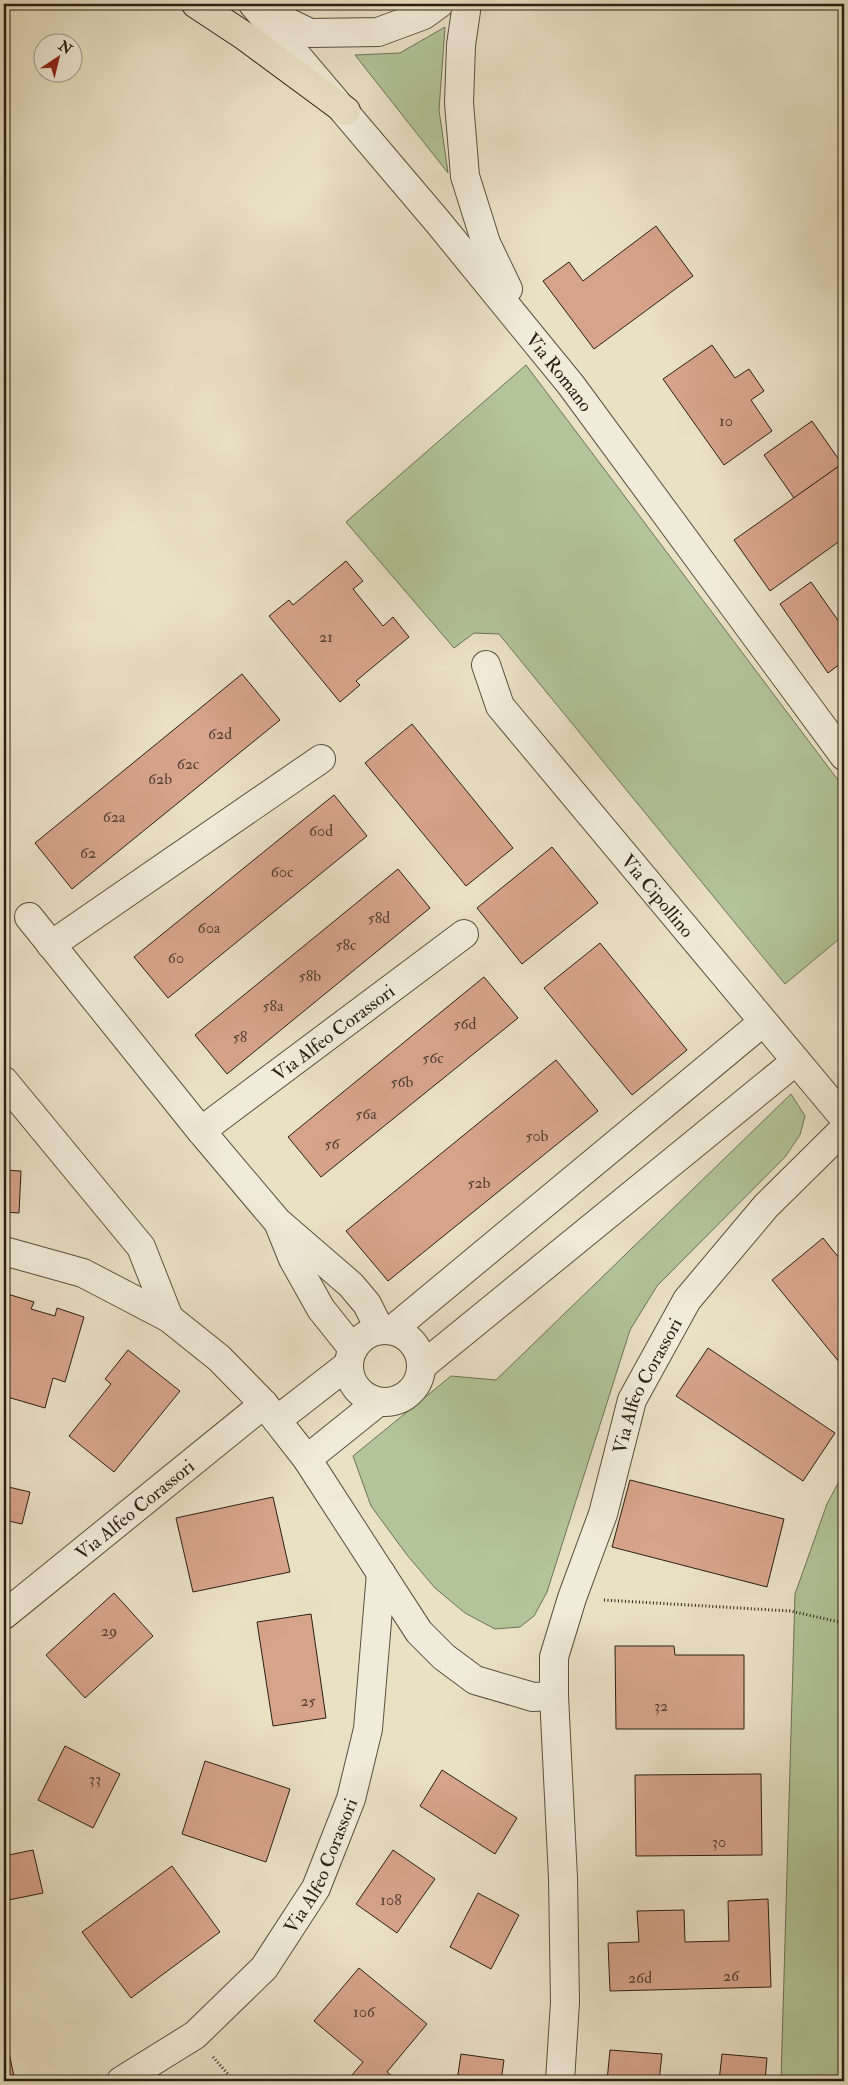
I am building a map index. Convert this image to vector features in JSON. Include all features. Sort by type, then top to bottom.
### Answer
[{"type":"highway","points":[[196,4],[243,35],[346,111]]},
{"type":"street","points":[[255,6],[310,33],[319,33],[378,32],[424,16],[439,4]]},
{"type":"street","points":[[467,4],[461,45],[459,103],[465,176],[486,243],[527,329]]},
{"type":"street","name":"Via Romano","points":[[255,6],[346,111],[527,329],[571,385],[844,756]]},
{"type":"street","name":"Via Cipollino","points":[[486,665],[500,706],[844,1118]]},
{"type":"street","points":[[51,945],[321,759]]},
{"type":"street","points":[[29,917],[201,1130],[278,1221],[351,1285],[386,1330],[402,1333],[417,1346],[422,1366],[421,1377],[409,1394],[399,1400],[378,1402],[307,1458]]},
{"type":"street","name":"Via Alfeo Corassori","points":[[201,1130],[464,934]]},
{"type":"street","name":"Via Alfeo Corassori","points":[[4,1616],[270,1412],[351,1357],[360,1340],[386,1330],[763,1022]]},
{"type":"street","points":[[422,1366],[796,1061]]},
{"type":"street","points":[[4,1081],[141,1247],[169,1318]]},
{"type":"street","name":"Via Alfeo Corassori","points":[[560,2081],[565,2002],[563,1878],[554,1696],[554,1657],[572,1598],[602,1514],[632,1400],[687,1300],[766,1206],[844,1129]]},
{"type":"street","points":[[278,1221],[293,1259],[351,1357],[350,1374],[354,1384],[360,1392],[378,1402]]},
{"type":"street","points":[[4,1251],[83,1273],[169,1318],[219,1358],[270,1412],[307,1458],[420,1632],[444,1657],[475,1680],[533,1697],[554,1696]]},
{"type":"street","name":"Via Alfeo Corassori","points":[[121,2081],[195,2035],[264,1968],[316,1888],[350,1799],[368,1729],[381,1573]]},
{"type":"path","points":[[572,1598],[790,1611],[844,1623]]},
{"type":"green space","points":[[445,27],[439,110],[448,173],[355,55],[400,53]]},
{"type":"green space","points":[[526,365],[844,788],[844,935],[785,984],[499,634],[474,633],[454,648],[346,522]]},
{"type":"green space","points":[[791,1094],[805,1116],[800,1135],[785,1157],[657,1286],[630,1330],[547,1592],[534,1616],[520,1627],[495,1629],[465,1613],[435,1588],[407,1555],[371,1506],[353,1456],[451,1376],[496,1380]]},
{"type":"green space","points":[[844,1472],[844,2081],[781,2081],[795,1594],[827,1504]]},
{"type":"building","points":[[656,226],[693,276],[594,349],[543,281],[569,262],[583,281]]},
{"type":"building","points":[[712,345],[735,378],[749,369],[764,391],[751,400],[772,431],[724,465],[663,379]]},
{"type":"building","points":[[812,421],[842,464],[794,498],[764,455]]},
{"type":"building","points":[[839,466],[844,474],[844,502],[839,506],[844,514],[844,538],[770,591],[734,540]]},
{"type":"building","points":[[346,561],[363,581],[353,589],[383,626],[393,617],[409,637],[356,681],[360,685],[340,702],[269,616],[289,600],[293,605]]},
{"type":"building","points":[[811,582],[844,629],[844,661],[828,673],[780,604]]},
{"type":"building","points":[[242,674],[280,720],[72,889],[35,843]]},
{"type":"building","points":[[412,724],[513,848],[466,886],[365,763]]},
{"type":"building","points":[[334,795],[367,836],[168,998],[134,957]]},
{"type":"building","points":[[552,847],[598,903],[522,964],[477,908]]},
{"type":"building","points":[[398,869],[430,908],[227,1074],[195,1035]]},
{"type":"building","points":[[600,943],[687,1050],[632,1095],[544,988]]},
{"type":"building","points":[[484,977],[518,1018],[321,1177],[288,1137]]},
{"type":"building","points":[[556,1060],[598,1111],[388,1281],[346,1231]]},
{"type":"building","points":[[4,1170],[21,1171],[19,1213],[4,1212]]},
{"type":"building","points":[[823,1238],[844,1264],[844,1368],[772,1280]]},
{"type":"building","points":[[4,1293],[34,1302],[31,1309],[55,1316],[57,1308],[84,1317],[65,1382],[53,1378],[45,1408],[4,1396]]},
{"type":"building","points":[[708,1348],[835,1433],[803,1481],[676,1396]]},
{"type":"building","points":[[128,1350],[180,1391],[114,1472],[69,1436],[111,1384],[105,1379]]},
{"type":"building","points":[[630,1480],[784,1519],[767,1587],[612,1547]]},
{"type":"building","points":[[4,1486],[30,1492],[22,1524],[4,1520]]},
{"type":"building","points":[[273,1497],[290,1572],[193,1592],[176,1518]]},
{"type":"building","points":[[114,1593],[153,1636],[85,1698],[46,1655]]},
{"type":"building","points":[[311,1614],[326,1718],[273,1726],[257,1622]]},
{"type":"building","points":[[615,1646],[674,1646],[675,1655],[744,1655],[744,1729],[616,1729]]},
{"type":"building","points":[[65,1746],[120,1774],[93,1828],[38,1800]]},
{"type":"building","points":[[205,1761],[290,1789],[266,1862],[182,1834]]},
{"type":"building","points":[[442,1770],[517,1818],[495,1854],[420,1806]]},
{"type":"building","points":[[761,1774],[762,1855],[636,1856],[635,1775]]},
{"type":"building","points":[[33,1850],[43,1893],[4,1901],[4,1856]]},
{"type":"building","points":[[393,1850],[435,1879],[397,1933],[356,1904]]},
{"type":"building","points":[[172,1866],[220,1932],[131,1998],[82,1932]]},
{"type":"building","points":[[478,1893],[519,1915],[491,1969],[450,1947]]},
{"type":"building","points":[[768,1899],[771,1987],[610,1991],[608,1943],[639,1942],[637,1911],[684,1910],[685,1942],[729,1941],[728,1901]]},
{"type":"building","points":[[359,1968],[427,2024],[387,2072],[398,2081],[347,2081],[363,2062],[314,2021]]},
{"type":"building","points":[[4,2029],[15,2081],[4,2081]]},
{"type":"building","points":[[610,2050],[662,2054],[659,2081],[607,2081]]},
{"type":"building","points":[[461,2054],[504,2060],[501,2081],[457,2081]]},
{"type":"building","points":[[722,2054],[767,2058],[765,2081],[719,2081]]}]
